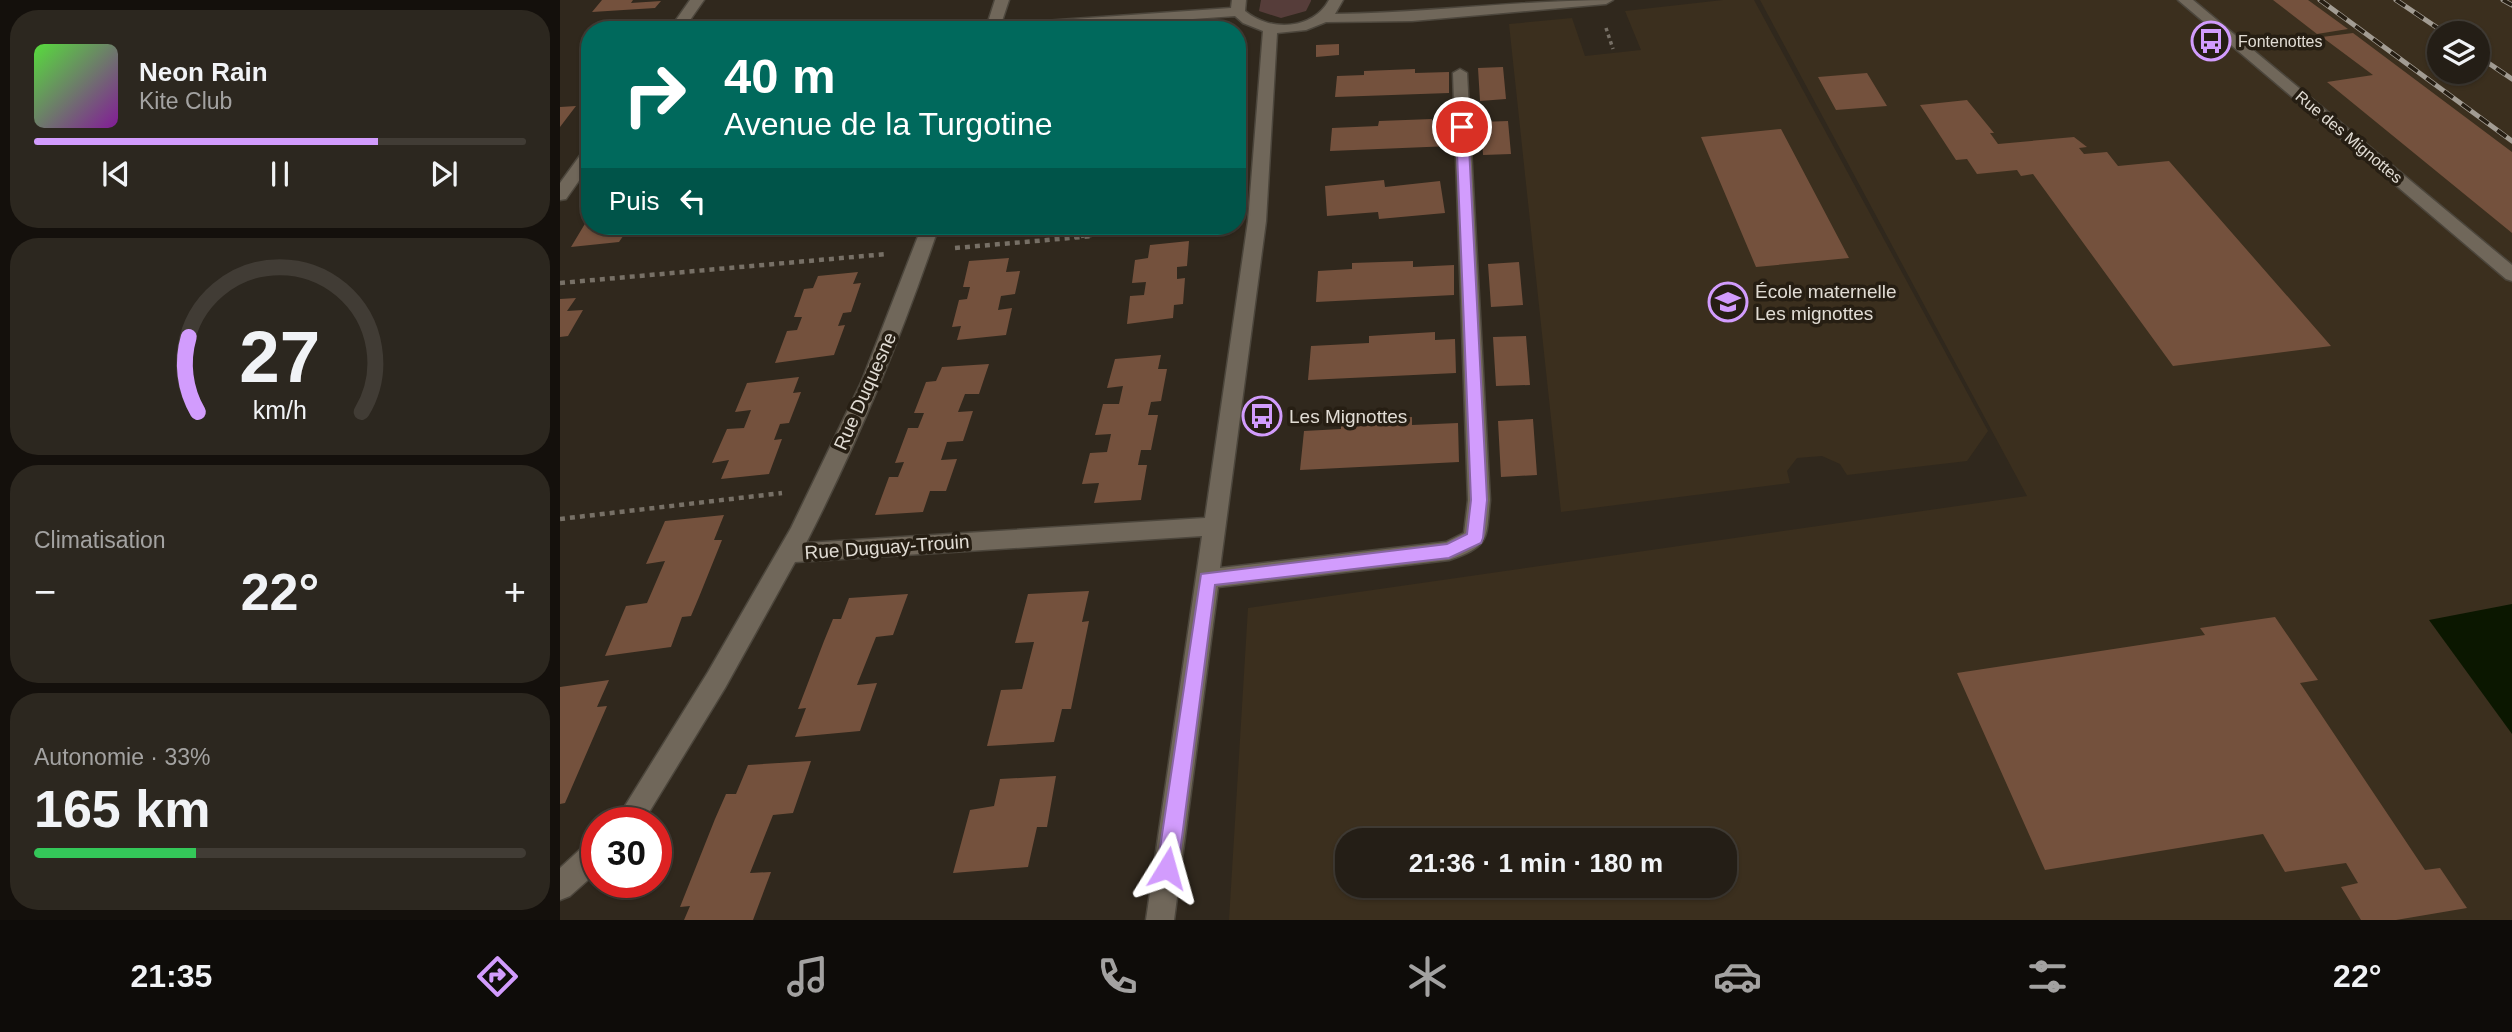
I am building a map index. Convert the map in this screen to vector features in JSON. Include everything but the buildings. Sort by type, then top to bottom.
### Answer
[{"type":"street","points":[[682,21],[697,0]]},
{"type":"street","points":[[995,21],[1002,0]]},
{"type":"street","points":[[1322,18],[1333,9],[1336,0],[1349,0]]},
{"type":"street","points":[[1078,21],[1238,6],[1254,25],[1293,28],[1322,18],[1412,17],[1606,0]]},
{"type":"street","name":"Rue des Mignottes","points":[[2185,0],[2512,275]]},
{"type":"street","points":[[1160,920],[1257,221],[1270,28]]},
{"type":"street","points":[[1207,579],[1449,551],[1475,538],[1479,500],[1460,73]]},
{"type":"street","points":[[560,195],[581,166]]},
{"type":"street","name":"Rue Duquesne","points":[[791,553],[876,371],[927,235]]},
{"type":"street","name":"Rue Duguay-Trouin","points":[[638,807],[711,694],[791,553],[1215,526]]},
{"type":"street","points":[[560,886],[581,867]]},
{"type":"path","points":[[560,283],[1101,235]]},
{"type":"path","points":[[560,519],[821,489]]},
{"type":"shaded area","points":[[1261,0],[1311,1],[1306,11],[1281,18],[1259,11]]},
{"type":"shaded area","name":"École maternelle Les mignottes","points":[[1723,0],[1754,0],[1988,431],[1967,461],[1847,475],[1840,464],[1822,456],[1797,458],[1787,471],[1790,483],[1561,512],[1509,24],[1572,18],[1585,56],[1641,50],[1625,11]]},
{"type":"shaded area","points":[[1760,0],[2512,0],[2512,920],[1229,920],[1248,608],[2027,496]]},
{"type":"shaded area","points":[[2512,604],[2512,734],[2429,620]]},
{"type":"railway","points":[[2320,0],[2512,141]]},
{"type":"railway","points":[[2396,0],[2427,21]]},
{"type":"railway","points":[[2503,0],[2512,5]]},
{"type":"railway","points":[[2490,64],[2512,79]]},
{"type":"place","name":"Fontenottes","points":[[2211,41]]},
{"type":"place","name":"École maternelle Les mignottes","points":[[1728,302]]},
{"type":"place","name":"Les Mignottes","points":[[1262,416]]},
{"type":"route","points":[[1167,868],[1207,579],[1449,551],[1475,538],[1479,500],[1462,127]]}]
